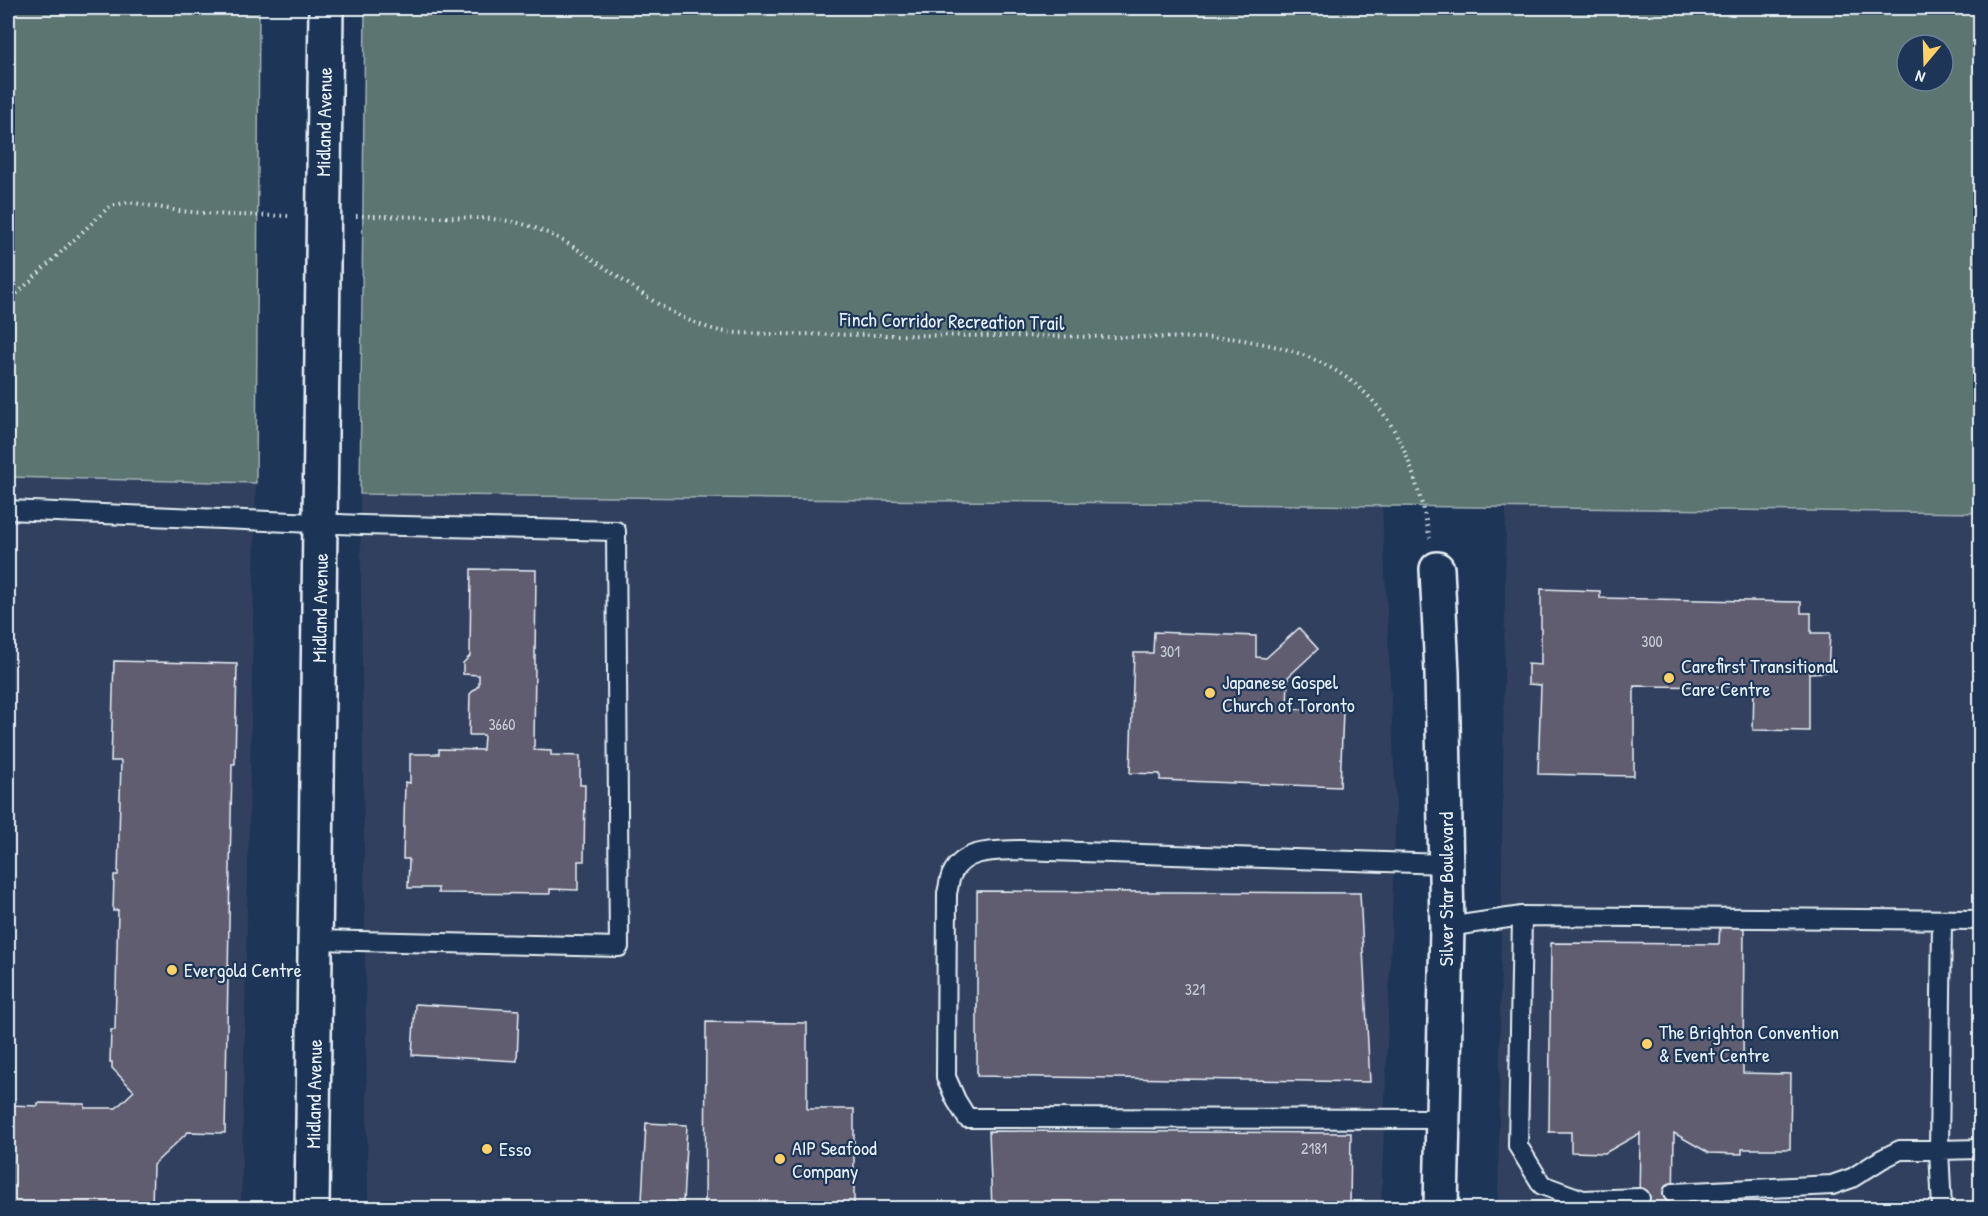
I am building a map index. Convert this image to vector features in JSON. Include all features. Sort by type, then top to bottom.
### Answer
[{"type":"main road","name":"Midland Avenue","points":[[312,1209],[326,8]]},
{"type":"main road","name":"Silver Star Boulevard","points":[[1437,569],[1442,673],[1448,927],[1441,1209]]},
{"type":"lane","points":[[8,510],[321,524],[616,531],[619,947],[316,940]]},
{"type":"lane","points":[[1443,1119],[967,1118],[946,1077],[947,893],[952,874],[963,860],[984,851],[1020,850],[1446,864]]},
{"type":"lane","points":[[1448,927],[1522,916],[1980,920]]},
{"type":"lane","points":[[1522,916],[1518,1146],[1542,1185],[1583,1200],[1640,1198]]},
{"type":"lane","points":[[1942,920],[1939,1150],[1942,1209]]},
{"type":"lane","points":[[1673,1193],[1832,1185],[1852,1178],[1900,1150],[1980,1149]]},
{"type":"path","points":[[8,302],[110,206],[129,202],[179,211],[229,216],[291,216]]},
{"type":"path","name":"Finch Corridor Recreation Trail","points":[[361,216],[485,218],[512,221],[537,228],[574,248],[645,296],[675,313],[696,324],[722,331],[1232,338],[1294,351],[1324,364],[1349,379],[1375,402],[1390,422],[1401,440],[1414,476],[1437,569]]},
{"type":"shaded area","points":[[8,477],[256,483],[241,1208],[8,1208]]},
{"type":"shaded area","points":[[360,494],[1382,506],[1396,806],[1381,1208],[368,1208]]},
{"type":"shaded area","points":[[1506,507],[1980,513],[1980,1208],[1498,1208]]},
{"type":"green space","points":[[8,8],[259,8],[256,483],[8,477]]},
{"type":"green space","points":[[365,8],[1980,8],[1980,513],[360,494]]},
{"type":"building","points":[[471,569],[536,570],[534,750],[551,751],[551,755],[580,756],[580,785],[585,785],[584,861],[578,861],[578,890],[550,889],[550,894],[438,893],[438,888],[408,888],[409,859],[403,859],[405,782],[410,783],[410,754],[439,754],[439,749],[483,750],[484,735],[469,735],[470,694],[479,685],[479,675],[463,674],[463,663],[470,656]]},
{"type":"building","name":"Carefirst Transitional Care Centre","points":[[1541,589],[1600,591],[1600,598],[1801,602],[1801,613],[1811,613],[1811,633],[1830,633],[1828,672],[1809,673],[1809,731],[1753,730],[1754,687],[1634,686],[1634,776],[1538,774],[1541,685],[1528,684],[1528,664],[1541,665]]},
{"type":"building","name":"Japanese Gospel Church of Toronto","points":[[1299,628],[1318,649],[1288,677],[1287,709],[1343,711],[1340,787],[1160,780],[1160,774],[1130,773],[1134,653],[1153,653],[1154,632],[1256,636],[1256,657],[1266,658]]},
{"type":"building","name":"Evergold Centre","points":[[114,661],[237,664],[235,764],[232,764],[225,1133],[188,1132],[153,1165],[152,1208],[8,1208],[8,1105],[85,1104],[85,1108],[116,1108],[134,1091],[112,1068],[112,1062],[110,1062],[111,1030],[115,1030],[118,910],[113,911],[114,875],[118,875],[121,761],[111,761]]},
{"type":"building","points":[[977,891],[1360,893],[1370,1082],[977,1076]]},
{"type":"building","name":"The Brighton Convention & Event Centre","points":[[1720,923],[1744,923],[1743,1073],[1791,1074],[1790,1149],[1742,1149],[1742,1154],[1709,1153],[1674,1133],[1673,1208],[1639,1208],[1640,1133],[1605,1153],[1571,1152],[1571,1132],[1549,1132],[1551,943],[1719,944]]},
{"type":"building","points":[[415,1004],[519,1010],[517,1061],[412,1055]]},
{"type":"building","name":"AIP Seafood Company","points":[[706,1022],[807,1023],[807,1109],[854,1109],[854,1208],[705,1208]]},
{"type":"building","points":[[646,1123],[687,1125],[683,1203],[642,1201]]},
{"type":"building","points":[[989,1131],[1351,1133],[1350,1208],[992,1208]]},
{"type":"place","name":"Carefirst Transitional Care Centre","points":[[1669,678]]},
{"type":"place","name":"Japanese Gospel Church of Toronto","points":[[1210,693]]},
{"type":"place","name":"Evergold Centre","points":[[172,970]]},
{"type":"place","name":"The Brighton Convention & Event Centre","points":[[1647,1044]]},
{"type":"place","name":"Esso","points":[[487,1149]]},
{"type":"place","name":"AIP Seafood Company","points":[[780,1159]]}]
